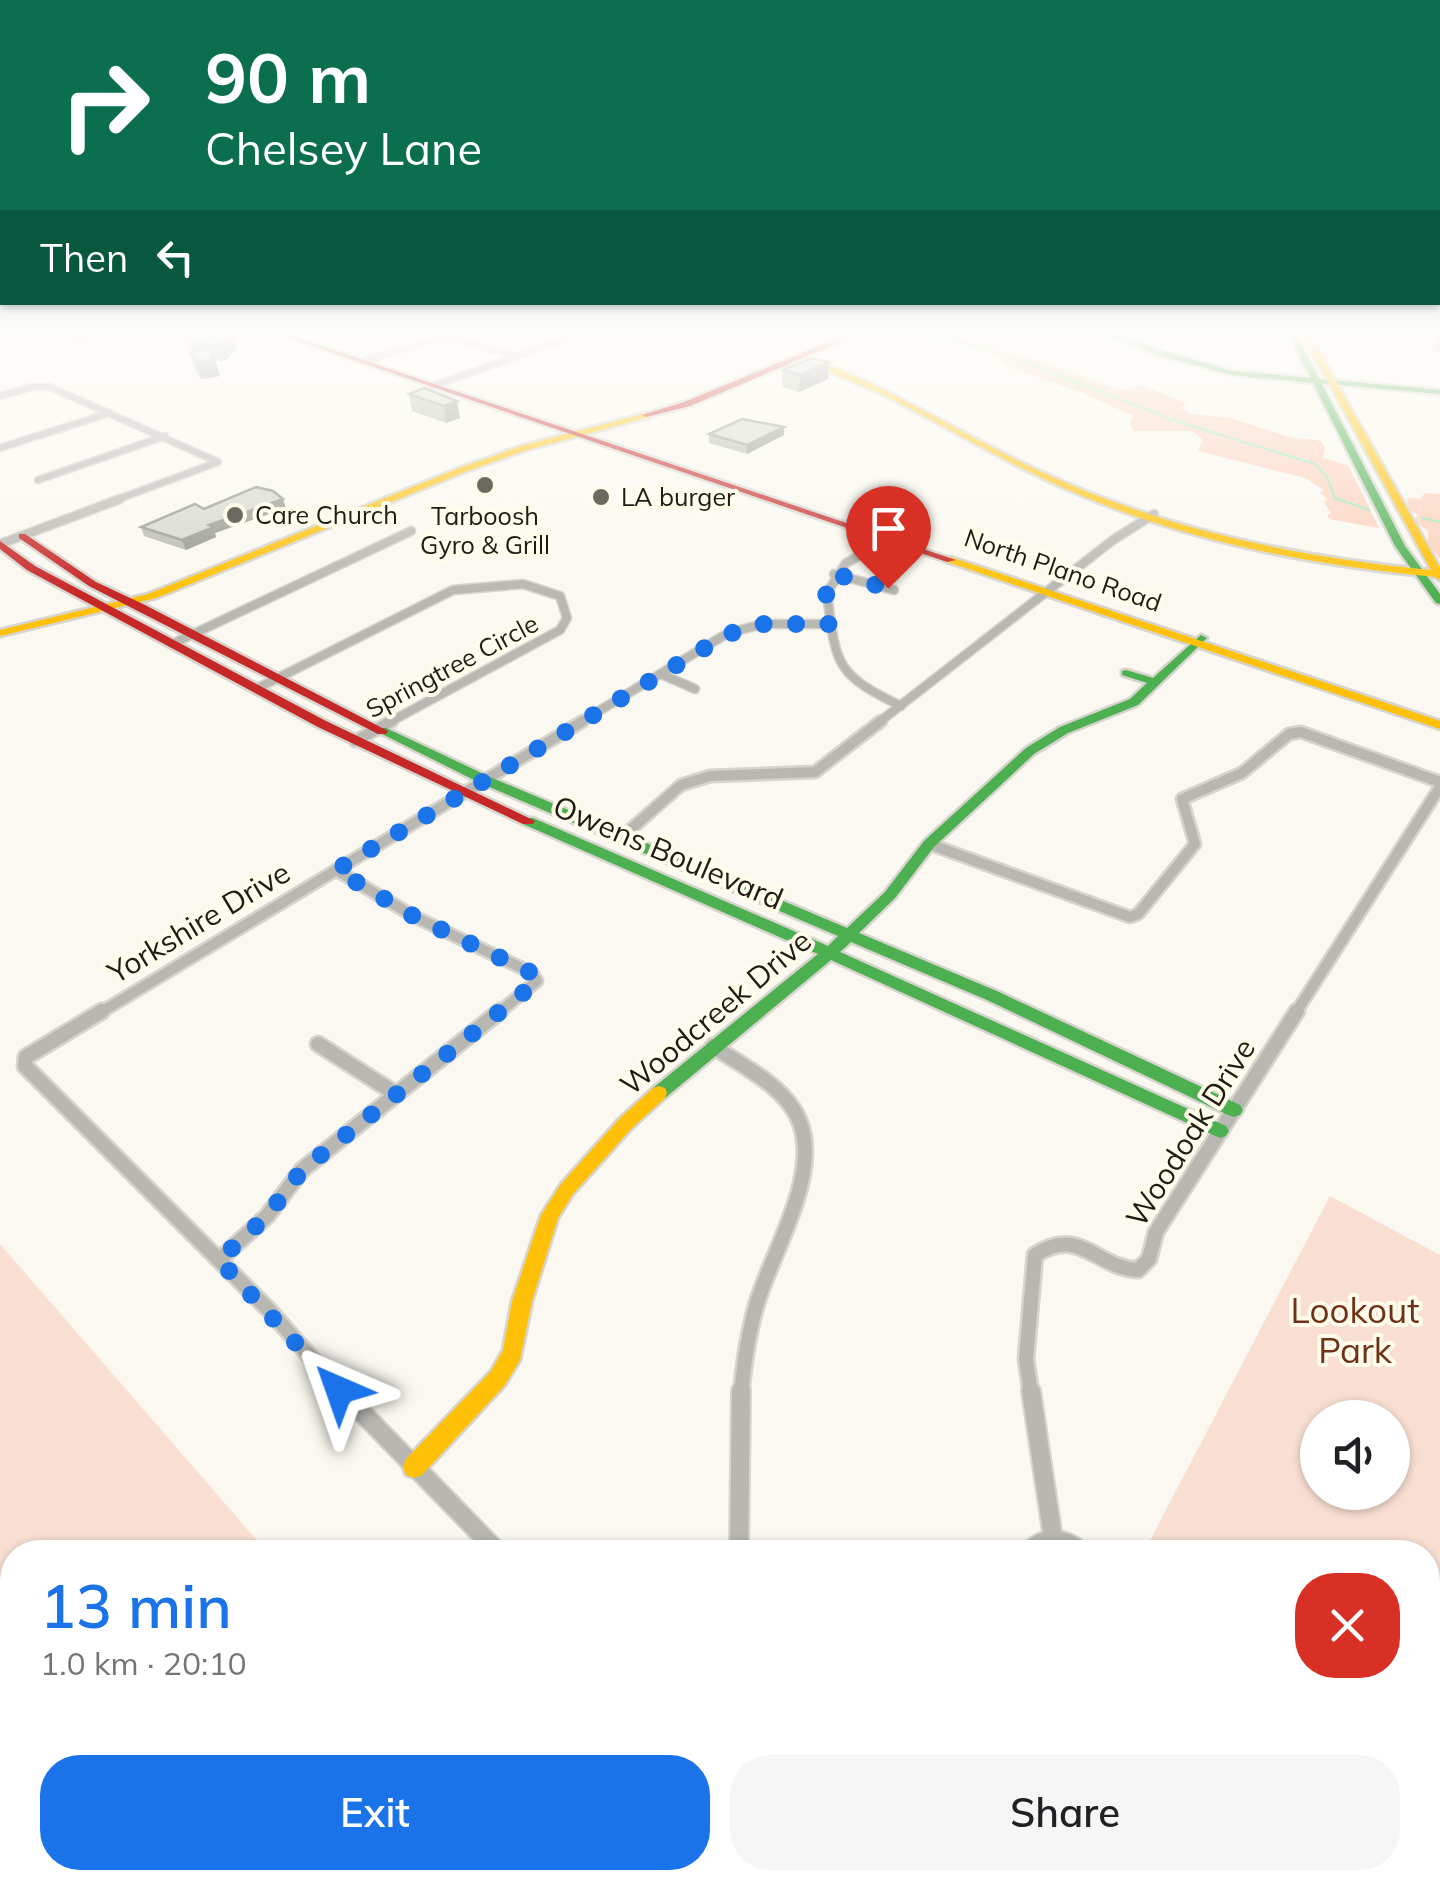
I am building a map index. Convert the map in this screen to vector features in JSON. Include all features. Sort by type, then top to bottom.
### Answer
[{"type":"main road","points":[[530,419],[541,427],[534,438]]},
{"type":"main road","name":"North Plano Road","points":[[539,419],[634,443],[697,467]]},
{"type":"main road","name":"North Plano Road","points":[[548,419],[1200,638],[1440,725]]},
{"type":"main road","points":[[425,480],[616,419]]},
{"type":"main road","points":[[0,633],[113,603],[534,438],[636,419]]},
{"type":"main road","points":[[945,419],[1067,483],[1150,516],[1275,551],[1437,573]]},
{"type":"main road","points":[[1343,419],[1414,569],[1440,601]]},
{"type":"main road","points":[[1347,419],[1437,573]]},
{"type":"main road","points":[[630,421],[623,429],[634,443]]},
{"type":"main road","name":"Owens Boulevard","points":[[22,536],[172,644],[355,741],[463,793],[1220,1131]]},
{"type":"main road","name":"Owens Boulevard","points":[[0,544],[31,568],[193,634],[485,780],[992,996],[1234,1110]]},
{"type":"main road","points":[[0,624],[113,603]]},
{"type":"main road","name":"North Plano Road","points":[[1200,638],[1440,714]]},
{"type":"main road","name":"Woodcreek Drive","points":[[414,1467],[498,1378],[513,1353],[522,1301],[550,1215],[566,1188],[626,1123],[712,1046],[774,1002],[830,954],[894,890],[929,844],[1042,741],[1126,706],[1200,638]]},
{"type":"main road","points":[[1126,673],[1154,682]]},
{"type":"street","points":[[0,448],[91,419]]},
{"type":"street","points":[[0,544],[216,465],[217,459],[125,419]]},
{"type":"street","points":[[38,480],[165,436]]},
{"type":"street","points":[[621,838],[666,795],[700,777],[788,779],[814,772],[1150,516]]},
{"type":"street","points":[[172,644],[411,532]]},
{"type":"street","points":[[896,534],[834,574],[826,593],[838,666],[862,688],[900,706]]},
{"type":"street","points":[[834,574],[894,590]]},
{"type":"street","name":"Springtree Circle","points":[[256,689],[453,590],[540,586],[560,596],[568,618],[560,630],[355,741]]},
{"type":"street","name":"Yorkshire Drive","points":[[219,1260],[25,1066],[32,1050],[728,634],[754,626],[831,624]]},
{"type":"street","points":[[661,674],[695,690]]},
{"type":"street","points":[[929,844],[1130,917],[1138,914],[1195,844],[1195,832],[1182,809],[1182,799],[1242,774],[1289,734],[1301,732],[1440,784]]},
{"type":"street","name":"Woodoak Drive","points":[[1052,1538],[1026,1359],[1035,1255],[1046,1244],[1059,1241],[1088,1249],[1130,1271],[1146,1264],[1156,1232],[1440,784]]},
{"type":"street","points":[[336,870],[415,917],[532,973],[538,981],[302,1170],[267,1216],[219,1260],[486,1540]]},
{"type":"street","points":[[318,1044],[396,1094]]},
{"type":"street","points":[[712,1046],[769,1086],[798,1120],[805,1143],[804,1168],[755,1306],[743,1373],[738,1540]]},
{"type":"street","points":[[1043,1540],[1065,1540]]},
{"type":"green space","name":"Lookout Park","points":[[1330,1196],[1440,1255],[1440,1540],[1150,1540]]},
{"type":"green space","points":[[0,1244],[257,1540],[0,1540]]},
{"type":"shaded area","points":[[1132,419],[1234,419],[1292,438],[1320,440],[1325,447],[1323,458],[1348,465],[1379,528],[1329,519],[1327,515],[1331,513],[1324,502],[1327,499],[1320,492],[1324,490],[1305,478],[1198,451],[1203,440],[1192,431],[1134,431]]},
{"type":"shaded area","points":[[1425,493],[1440,494],[1440,559],[1428,544],[1428,531],[1413,520],[1418,515],[1408,509],[1407,498],[1420,499]]},
{"type":"building","points":[[742,419],[784,427],[747,445],[709,434]]},
{"type":"building","points":[[256,487],[273,491],[283,499],[209,525],[214,527],[182,540],[141,527],[195,504],[204,509]]},
{"type":"waterway","points":[[1172,419],[1315,464],[1327,477],[1335,498],[1369,510]]},
{"type":"waterway","points":[[1422,518],[1440,522]]},
{"type":"traffic: fast","points":[[1336,419],[1400,546],[1440,601]]},
{"type":"traffic: fast","points":[[659,1093],[830,953],[890,895],[929,844],[1030,751],[1064,730],[1134,702],[1201,638]]},
{"type":"traffic: fast","points":[[1126,673],[1154,682]]},
{"type":"traffic: fast","points":[[382,731],[485,780],[993,996],[1234,1110]]},
{"type":"traffic: fast","points":[[528,821],[936,1000],[1220,1131]]},
{"type":"traffic: slow","points":[[0,633],[152,596],[462,470],[524,448],[630,419]]},
{"type":"traffic: slow","points":[[937,419],[1035,472],[1181,528],[1282,553],[1437,574]]},
{"type":"traffic: slow","points":[[1353,419],[1440,577]]},
{"type":"traffic: slow","points":[[951,560],[1440,725]]},
{"type":"traffic: slow","points":[[414,1467],[498,1378],[513,1353],[522,1301],[550,1215],[567,1189],[626,1123],[659,1093]]},
{"type":"traffic: jam","points":[[533,419],[951,560]]},
{"type":"traffic: jam","points":[[22,536],[92,584],[382,731]]},
{"type":"traffic: jam","points":[[0,544],[31,568],[322,724],[528,821]]},
{"type":"place","name":"Tarboosh Gyro & Grill","points":[[485,485]]},
{"type":"place","name":"LA burger","points":[[601,497]]},
{"type":"place","name":"Care Church","points":[[235,515]]},
{"type":"route","points":[[339,1390],[273,1314],[219,1260],[267,1216],[302,1170],[538,981],[532,973],[415,917],[336,870],[728,634],[764,624],[831,624],[826,593],[834,574],[888,588]]}]
